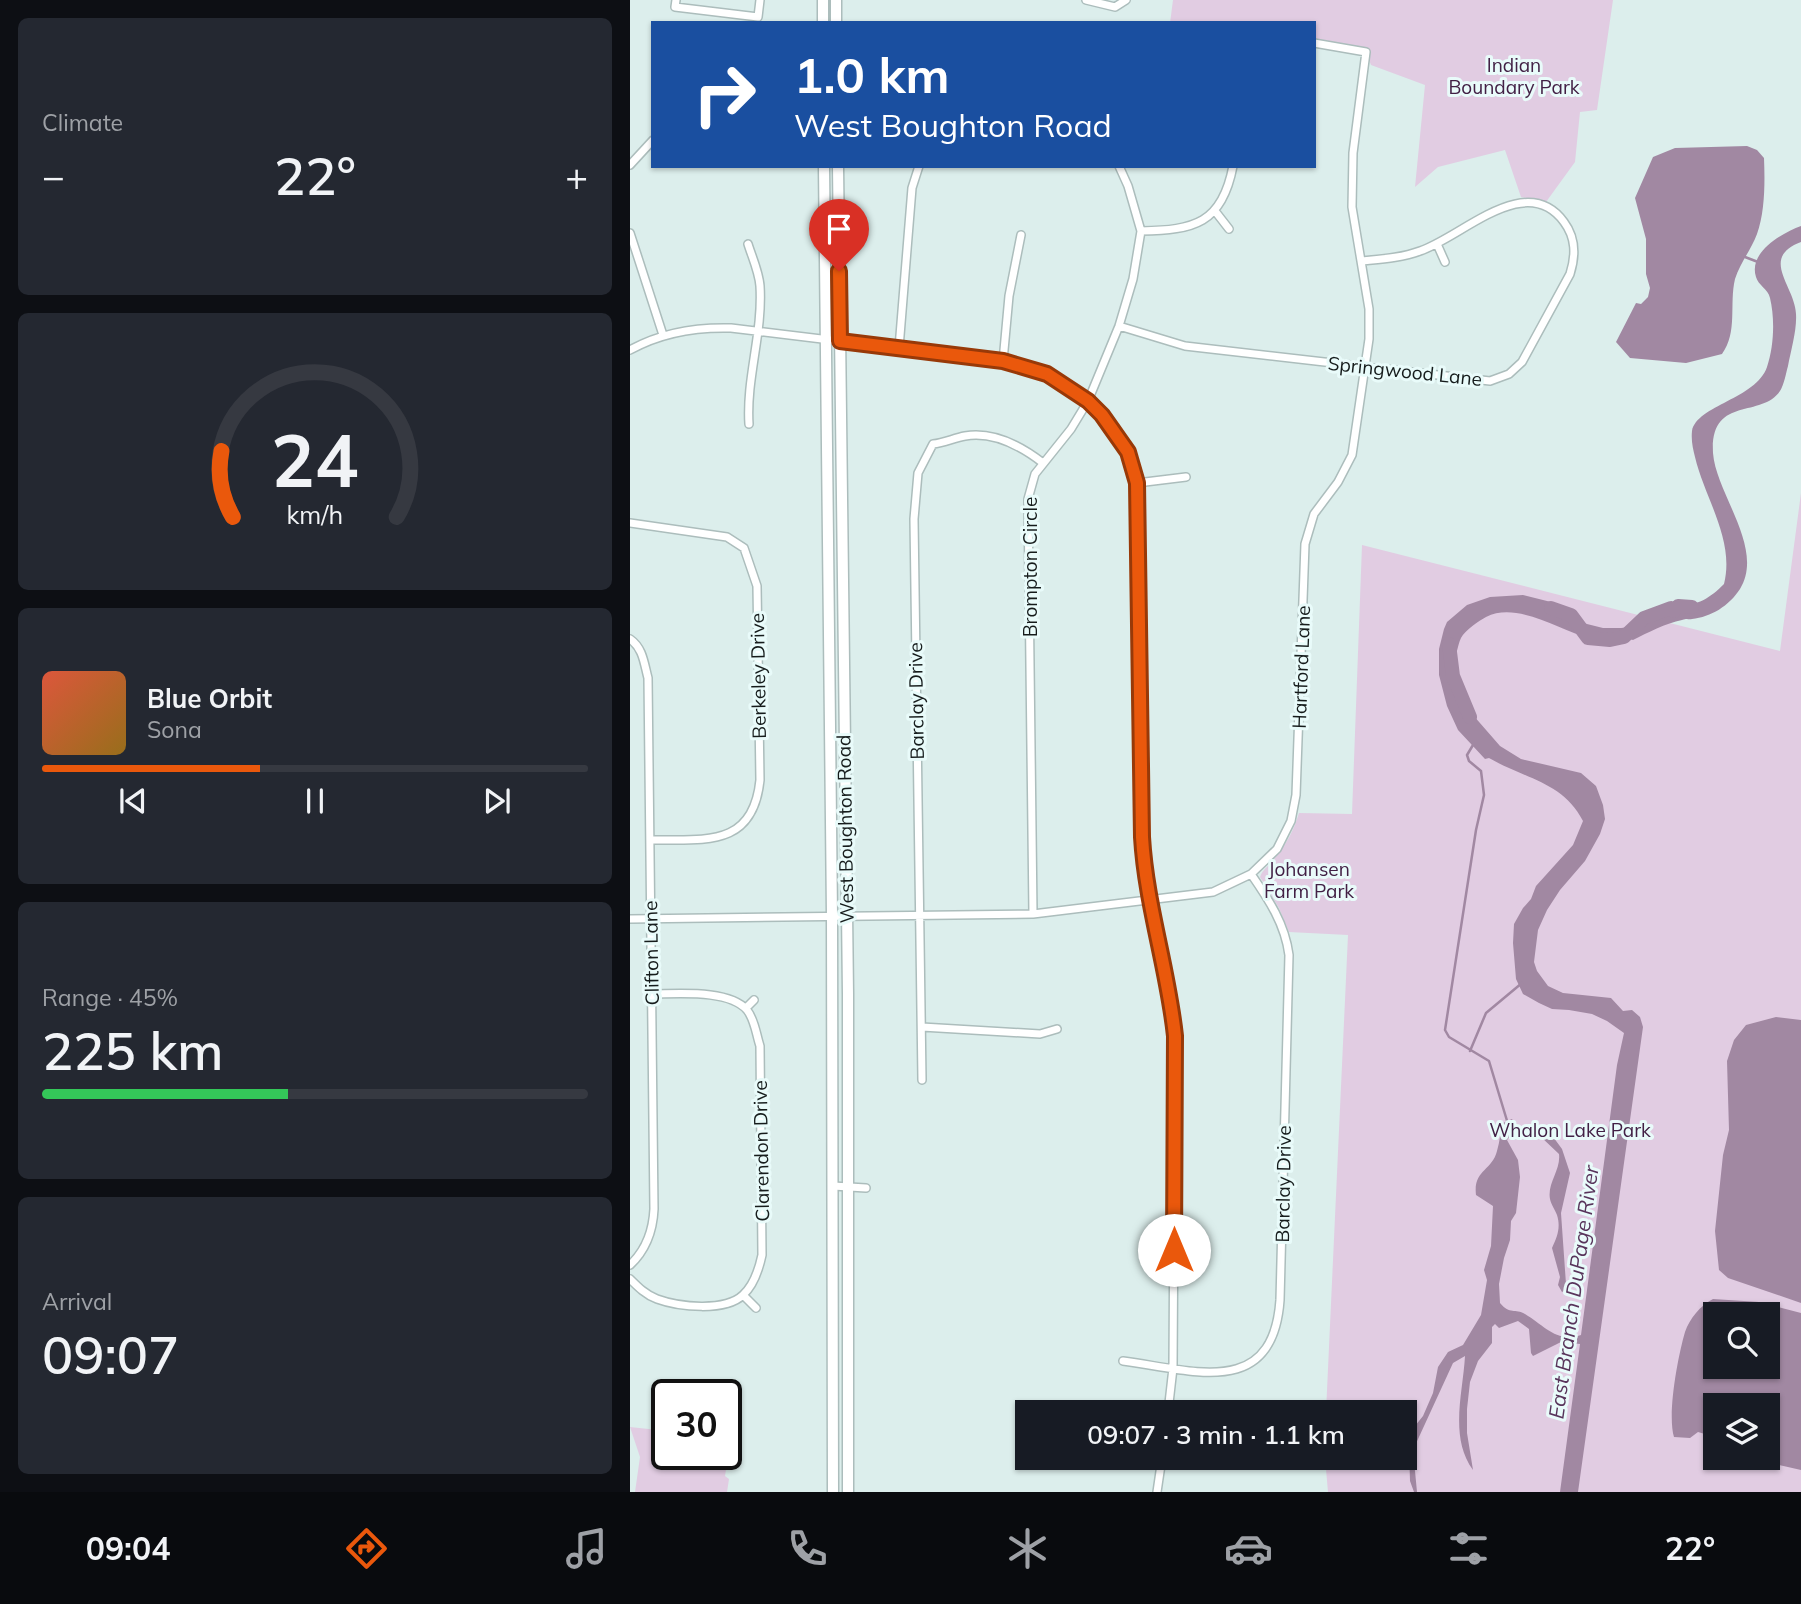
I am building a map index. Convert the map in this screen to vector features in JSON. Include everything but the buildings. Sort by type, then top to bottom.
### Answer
[{"type":"main road","points":[[823,0],[823,21]]},
{"type":"main road","points":[[836,0],[836,21]]},
{"type":"main road","name":"West Boughton Road","points":[[824,168],[832,915],[833,1492]]},
{"type":"main road","name":"West Boughton Road","points":[[838,168],[849,1187],[848,1492]]},
{"type":"street","points":[[676,0],[675,7],[758,17],[760,0]]},
{"type":"street","points":[[1086,0],[1115,7],[1126,0]]},
{"type":"street","name":"Hartford Lane","points":[[630,919],[1033,914],[1213,892],[1251,874],[1277,849],[1286,835],[1295,808],[1305,544],[1314,514],[1338,482],[1352,455],[1370,324],[1352,207],[1353,153],[1366,52],[1316,43]]},
{"type":"street","points":[[630,165],[651,142]]},
{"type":"street","points":[[899,348],[912,188],[918,168]]},
{"type":"street","name":"Brompton Circle","points":[[1033,914],[1027,514],[1030,485],[1088,401],[1119,326],[1133,279],[1140,232],[1128,186],[1120,168]]},
{"type":"street","points":[[1140,232],[1181,229],[1215,211],[1227,191],[1233,168]]},
{"type":"street","name":"Springwood Lane","points":[[1119,326],[1185,346],[1490,381],[1509,374],[1522,362],[1570,274],[1574,253],[1571,233],[1560,217],[1546,207],[1528,202],[1502,208],[1437,244],[1405,256],[1361,261]]},
{"type":"street","points":[[1215,211],[1228,229]]},
{"type":"street","points":[[630,233],[663,335]]},
{"type":"street","points":[[1003,361],[1009,296],[1021,235]]},
{"type":"street","points":[[748,244],[760,282],[749,424]]},
{"type":"street","points":[[1437,244],[1445,262]]},
{"type":"street","points":[[630,350],[663,335],[710,327],[1003,361],[1047,374],[1088,401],[1113,429],[1128,452],[1137,483],[1142,837],[1149,898],[1172,1005],[1175,1036],[1173,1368],[1169,1400]]},
{"type":"street","name":"Barclay Drive","points":[[922,1080],[914,519],[918,473],[933,444],[972,435],[1015,444],[1043,463]]},
{"type":"street","points":[[1137,483],[1186,477]]},
{"type":"street","name":"Berkeley Drive","points":[[630,523],[727,537],[744,548],[757,586],[760,780],[753,809],[744,824],[730,834],[650,840]]},
{"type":"street","name":"Clifton Lane","points":[[630,639],[637,644],[648,678],[654,1219],[647,1242],[630,1265]]},
{"type":"street","name":"Barclay Drive","points":[[1123,1361],[1223,1373],[1247,1366],[1258,1359],[1270,1345],[1279,1319],[1289,955],[1284,930],[1276,912],[1251,874]]},
{"type":"street","points":[[652,994],[701,994],[732,1000],[746,1008],[754,1000]]},
{"type":"street","name":"Clarendon Drive","points":[[744,1294],[756,1277],[762,1255],[760,1046],[753,1019],[746,1008]]},
{"type":"street","points":[[922,1027],[1040,1034],[1058,1028]]},
{"type":"street","points":[[833,1186],[866,1188]]},
{"type":"street","points":[[630,1279],[649,1295],[668,1302],[715,1306],[736,1301],[744,1294],[756,1308]]},
{"type":"street","points":[[1157,1492],[1160,1470]]},
{"type":"green space","name":"Indian Boundary Park","points":[[1173,0],[1613,0],[1597,110],[1580,112],[1575,162],[1546,202],[1521,197],[1505,150],[1438,167],[1415,187],[1425,85],[1371,65],[1366,52],[1316,43],[1316,21],[1170,21]]},
{"type":"green space","name":"Whalon Lake Park","points":[[1801,493],[1801,1492],[1328,1492],[1326,1470],[1417,1470],[1417,1400],[1327,1400],[1348,935],[1289,932],[1279,908],[1260,877],[1286,843],[1299,813],[1352,814],[1362,545],[1780,651]]},
{"type":"green space","points":[[630,1427],[651,1429],[651,1470],[726,1470],[725,1476],[729,1479],[727,1492],[635,1492],[640,1457]]},
{"type":"shaded area","points":[[1747,146],[1757,150],[1764,158],[1763,207],[1757,234],[1735,279],[1732,327],[1727,345],[1722,354],[1686,363],[1630,358],[1616,342],[1636,303],[1641,304],[1648,297],[1650,288],[1646,274],[1646,239],[1635,198],[1653,157],[1675,148]]},
{"type":"shaded area","points":[[1801,226],[1801,242],[1782,256],[1781,264],[1796,314],[1796,327],[1783,386],[1772,399],[1728,415],[1714,435],[1716,469],[1737,521],[1747,556],[1746,573],[1736,595],[1713,613],[1670,623],[1633,640],[1590,638],[1525,615],[1498,613],[1486,617],[1466,632],[1450,662],[1466,707],[1500,746],[1521,759],[1581,773],[1596,786],[1605,819],[1600,834],[1585,861],[1547,910],[1538,930],[1534,962],[1548,986],[1563,993],[1611,998],[1623,1011],[1632,1010],[1640,1017],[1643,1027],[1578,1492],[1560,1492],[1580,1344],[1561,1342],[1533,1356],[1529,1329],[1518,1321],[1499,1328],[1495,1324],[1492,1327],[1492,1343],[1478,1361],[1470,1382],[1467,1433],[1473,1470],[1461,1443],[1459,1429],[1465,1356],[1453,1363],[1417,1441],[1417,1424],[1433,1393],[1438,1367],[1448,1352],[1463,1345],[1481,1315],[1487,1280],[1484,1270],[1491,1246],[1493,1206],[1476,1195],[1477,1180],[1495,1158],[1503,1123],[1512,1119],[1517,1129],[1551,1134],[1562,1149],[1570,1173],[1561,1213],[1566,1284],[1562,1292],[1558,1285],[1560,1277],[1552,1248],[1559,1224],[1550,1193],[1559,1154],[1540,1136],[1512,1134],[1507,1140],[1518,1160],[1520,1177],[1516,1213],[1511,1221],[1510,1240],[1499,1284],[1500,1303],[1507,1309],[1525,1314],[1558,1335],[1581,1335],[1617,1065],[1624,1033],[1592,1014],[1552,1009],[1523,994],[1516,979],[1514,924],[1531,899],[1536,886],[1573,845],[1583,821],[1575,808],[1554,789],[1489,758],[1485,759],[1458,730],[1447,706],[1439,675],[1439,649],[1447,622],[1467,605],[1490,597],[1523,595],[1551,602],[1583,623],[1603,628],[1621,628],[1630,627],[1644,618],[1671,608],[1674,611],[1678,606],[1704,600],[1724,584],[1726,552],[1695,457],[1692,431],[1696,422],[1704,415],[1751,387],[1761,378],[1767,367],[1772,341],[1772,306],[1769,295],[1757,280],[1755,268],[1757,259],[1768,245]]},
{"type":"shaded area","points":[[1776,1017],[1801,1020],[1801,1303],[1728,1278],[1719,1270],[1715,1231],[1723,1155],[1729,1130],[1727,1061],[1734,1040],[1746,1025]]},
{"type":"shaded area","points":[[1713,1299],[1759,1302],[1708,1302]]},
{"type":"shaded area","points":[[1703,1306],[1703,1379],[1780,1379],[1780,1308],[1801,1313],[1801,1470],[1780,1465],[1780,1393],[1703,1393],[1703,1433],[1698,1432],[1690,1438],[1674,1437],[1673,1400],[1682,1342],[1687,1327]]},
{"type":"shaded area","points":[[1410,1470],[1415,1470],[1417,1492],[1414,1492]]},
{"type":"waterway","points":[[1745,257],[1758,262]]},
{"type":"waterway","name":"East Branch DuPage River","points":[[1551,608],[1571,615],[1588,638],[1610,640],[1624,637],[1644,618],[1671,608],[1674,611],[1678,606],[1692,607]]},
{"type":"waterway","name":"East Branch DuPage River","points":[[1449,644],[1453,676],[1470,717]]},
{"type":"waterway","points":[[1473,745],[1467,755],[1469,761],[1481,771],[1484,795],[1476,830],[1445,1030],[1449,1037],[1489,1061],[1508,1124]]},
{"type":"waterway","points":[[1470,1051],[1486,1013],[1522,983]]},
{"type":"route","points":[[839,271],[840,341],[1003,361],[1047,374],[1088,401],[1113,429],[1128,452],[1137,483],[1142,837],[1149,898],[1172,1005],[1175,1036],[1174,1250]]},
{"type":"park label","name":"Johansen Farm Park","points":[[1309,880]]}]
